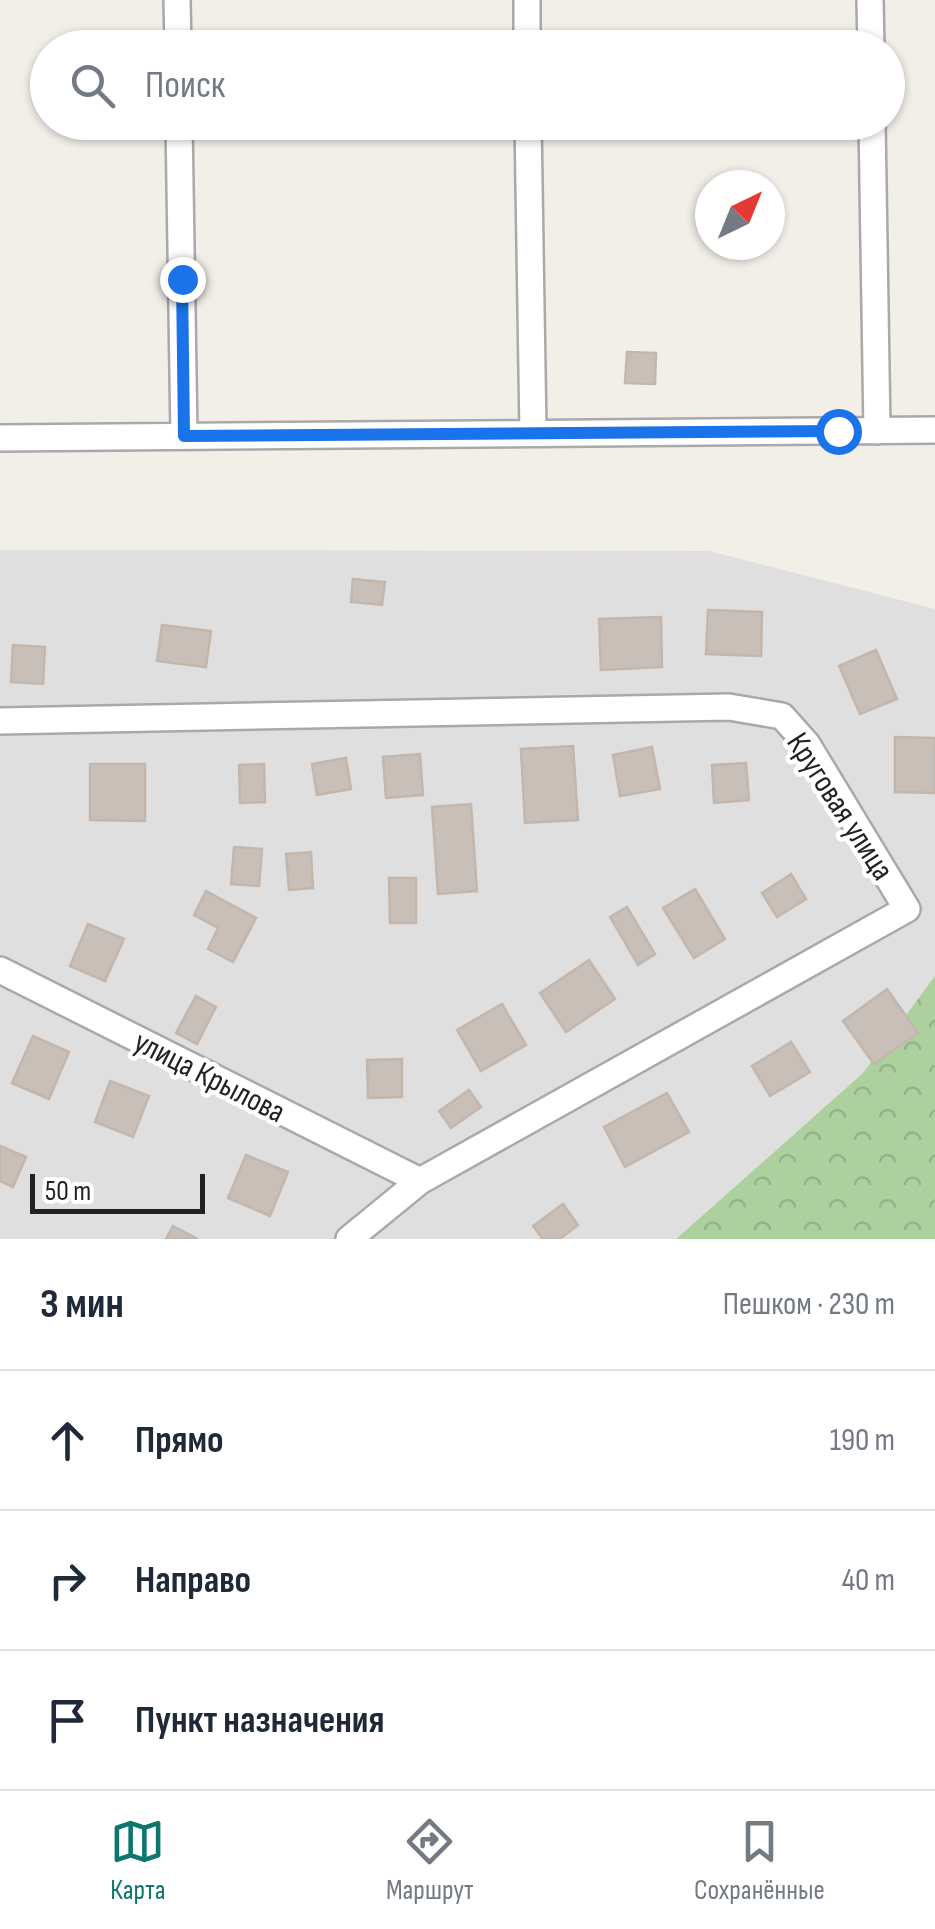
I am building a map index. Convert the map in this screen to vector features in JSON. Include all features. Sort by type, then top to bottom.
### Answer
[{"type":"street","points":[[177,0],[178,30]]},
{"type":"street","points":[[526,0],[527,30]]},
{"type":"street","points":[[870,0],[871,30]]},
{"type":"street","points":[[179,140],[184,436]]},
{"type":"street","points":[[528,140],[533,433]]},
{"type":"street","points":[[872,140],[877,430]]},
{"type":"street","points":[[0,438],[935,430]]},
{"type":"street","name":"Круговая улица","points":[[0,720],[729,707],[782,716],[808,744],[906,909],[420,1181],[349,1239]]},
{"type":"street","name":"улица Крылова","points":[[0,970],[420,1181]]},
{"type":"shaded area","points":[[0,550],[709,551],[935,609],[935,976],[863,1073],[676,1239],[0,1239]]},
{"type":"green space","points":[[935,976],[935,1239],[676,1239],[863,1073]]},
{"type":"building","points":[[627,352],[656,353],[655,384],[625,383]]},
{"type":"building","points":[[353,579],[385,582],[382,605],[351,602]]},
{"type":"building","points":[[708,610],[762,612],[761,656],[706,654]]},
{"type":"building","points":[[661,617],[662,667],[601,670],[599,619]]},
{"type":"building","points":[[162,625],[211,631],[206,667],[157,661]]},
{"type":"building","points":[[13,645],[45,647],[43,684],[11,682]]},
{"type":"building","points":[[876,650],[897,699],[860,714],[839,666]]},
{"type":"building","points":[[895,737],[935,738],[935,793],[895,792]]},
{"type":"building","points":[[573,746],[578,820],[525,823],[521,749]]},
{"type":"building","points":[[652,747],[660,789],[620,796],[613,755]]},
{"type":"building","points":[[420,754],[423,795],[386,798],[383,757]]},
{"type":"building","points":[[346,758],[351,789],[317,795],[312,764]]},
{"type":"building","points":[[746,763],[749,800],[714,803],[712,765]]},
{"type":"building","points":[[90,764],[145,764],[145,821],[90,820]]},
{"type":"building","points":[[264,764],[265,802],[240,803],[239,765]]},
{"type":"building","points":[[471,804],[477,891],[438,894],[432,807]]},
{"type":"building","points":[[234,847],[262,849],[259,886],[231,884]]},
{"type":"building","points":[[311,852],[313,888],[289,890],[286,854]]},
{"type":"building","points":[[791,874],[806,899],[777,917],[762,893]]},
{"type":"building","points":[[389,878],[416,878],[416,923],[390,923]]},
{"type":"building","points":[[695,889],[725,939],[694,958],[663,908]]},
{"type":"building","points":[[206,891],[256,918],[233,962],[208,949],[218,928],[194,915]]},
{"type":"building","points":[[627,907],[655,954],[638,965],[610,917]]},
{"type":"building","points":[[88,924],[124,939],[105,981],[70,966]]},
{"type":"building","points":[[589,960],[615,999],[566,1032],[540,993]]},
{"type":"building","points":[[887,989],[918,1033],[874,1064],[843,1021]]},
{"type":"building","points":[[196,996],[216,1007],[197,1044],[176,1033]]},
{"type":"building","points":[[502,1004],[526,1045],[481,1071],[457,1030]]},
{"type":"building","points":[[33,1036],[69,1052],[49,1099],[12,1083]]},
{"type":"building","points":[[791,1042],[810,1072],[770,1096],[752,1066]]},
{"type":"building","points":[[402,1059],[402,1097],[368,1098],[367,1060]]},
{"type":"building","points":[[110,1081],[149,1096],[133,1137],[95,1122]]},
{"type":"building","points":[[469,1090],[481,1107],[451,1128],[439,1111]]},
{"type":"building","points":[[667,1093],[689,1132],[625,1167],[604,1127]]},
{"type":"building","points":[[0,1146],[26,1157],[13,1187],[0,1181]]},
{"type":"building","points":[[246,1155],[288,1172],[270,1216],[228,1198]]},
{"type":"building","points":[[563,1204],[578,1225],[560,1239],[543,1239],[533,1226]]},
{"type":"building","points":[[173,1226],[198,1239],[166,1239]]},
{"type":"route","points":[[182,279],[184,436],[838,431]]}]
